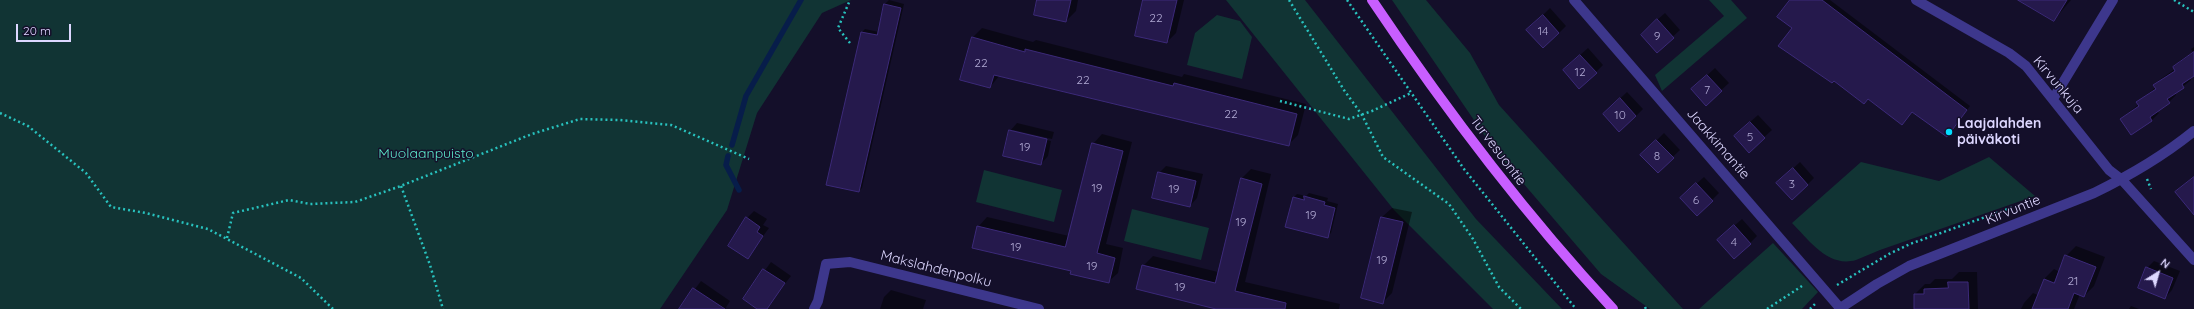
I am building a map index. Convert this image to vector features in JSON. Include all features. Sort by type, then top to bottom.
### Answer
[{"type":"main road","name":"Turvesuontie","points":[[1372,0],[1441,98],[1515,197],[1571,264],[1613,309]]},
{"type":"street","name":"Jaakkimantie","points":[[1574,0],[1815,277],[1839,308]]},
{"type":"street","name":"Kirvunkuja","points":[[1916,0],[2009,53],[2026,66],[2108,170],[2122,180],[2194,260]]},
{"type":"street","points":[[2053,99],[2113,0]]},
{"type":"street","name":"Kirvuntie","points":[[1839,308],[1910,266],[2094,193],[2122,180],[2142,169],[2194,131]]},
{"type":"street","name":"Makslahdenpolku","points":[[814,309],[818,301],[826,264],[850,262],[1039,309]]},
{"type":"path","points":[[850,0],[838,28],[850,43]]},
{"type":"path","points":[[1289,0],[1344,90],[1362,115],[1383,157],[1449,204],[1473,239],[1499,287],[1521,309]]},
{"type":"path","points":[[1347,0],[1464,169],[1576,309]]},
{"type":"path","points":[[2174,0],[2194,12]]},
{"type":"path","points":[[1280,101],[1349,119],[1362,115],[1411,93]]},
{"type":"path","points":[[0,113],[28,126],[86,173],[111,207],[146,213],[208,229],[301,278],[333,309]]},
{"type":"path","points":[[227,238],[233,214],[289,200],[310,204],[355,202],[401,186],[474,156],[580,119],[620,120],[671,125],[749,159]]},
{"type":"path","points":[[401,186],[430,264],[443,309]]},
{"type":"path","points":[[1810,309],[1827,291],[1889,254],[1910,244],[2021,204]]},
{"type":"path","points":[[1767,309],[1815,277]]},
{"type":"green space","name":"Muolaanpuisto","points":[[0,0],[851,0],[822,13],[757,113],[727,210],[660,309],[0,309]]},
{"type":"green space","points":[[1226,0],[1305,0],[1476,219],[1562,309],[1493,309],[1394,210]]},
{"type":"green space","points":[[1392,0],[1426,0],[1470,53],[1499,105],[1683,309],[1650,309],[1601,274],[1493,148]]},
{"type":"green space","points":[[1709,0],[1731,0],[1747,18],[1662,91],[1655,75],[1724,16]]},
{"type":"green space","points":[[1217,15],[1240,21],[1252,37],[1242,79],[1187,65],[1195,33]]},
{"type":"green space","points":[[1989,157],[2035,196],[1880,250],[1856,260],[1837,260],[1828,256],[1812,244],[1792,223],[1861,162],[1939,181]]},
{"type":"green space","points":[[984,170],[1062,190],[1054,222],[976,202]]},
{"type":"green space","points":[[1132,209],[1209,228],[1201,260],[1124,241]]},
{"type":"green space","points":[[1773,243],[1818,292],[1802,309],[1699,309]]},
{"type":"building","points":[[1037,0],[1071,0],[1066,22],[1034,15]]},
{"type":"building","points":[[1143,0],[1177,0],[1167,43],[1135,36]]},
{"type":"building","points":[[1790,0],[1822,0],[1967,110],[1947,137],[1912,112],[1902,125],[1868,99],[1864,104],[1834,81],[1832,83],[1778,46],[1792,28],[1777,17]]},
{"type":"building","points":[[2018,0],[2067,0],[2054,21]]},
{"type":"building","points":[[884,4],[901,8],[859,192],[826,185],[861,32],[877,35]]},
{"type":"building","points":[[1543,15],[1559,33],[1543,48],[1526,30]]},
{"type":"building","points":[[1657,19],[1674,38],[1657,53],[1641,35]]},
{"type":"building","points":[[972,37],[1025,52],[1025,49],[1173,86],[1174,83],[1297,114],[1289,146],[994,75],[990,88],[960,80]]},
{"type":"building","points":[[2194,52],[2194,76],[2182,84],[2184,88],[2167,99],[2170,103],[2150,117],[2152,121],[2131,135],[2120,119],[2139,106],[2136,102],[2156,89],[2153,85],[2175,71],[2173,67]]},
{"type":"building","points":[[1580,55],[1597,73],[1579,89],[1563,70]]},
{"type":"building","points":[[1707,75],[1722,91],[1706,106],[1691,89]]},
{"type":"building","points":[[1620,98],[1636,116],[1619,132],[1603,114]]},
{"type":"building","points":[[1750,122],[1765,138],[1749,153],[1734,136]]},
{"type":"building","points":[[1009,130],[1047,139],[1041,165],[1003,156]]},
{"type":"building","points":[[1656,140],[1674,158],[1658,173],[1640,155]]},
{"type":"building","points":[[1092,143],[1123,151],[1097,253],[1115,258],[1109,283],[1070,274],[1071,271],[972,248],[977,226],[1065,247]]},
{"type":"building","points":[[1793,168],[1808,185],[1792,200],[1776,183]]},
{"type":"building","points":[[1158,172],[1196,181],[1190,207],[1152,198]]},
{"type":"building","points":[[2194,177],[2194,215],[2175,192]]},
{"type":"building","points":[[1241,178],[1262,184],[1235,291],[1286,303],[1285,309],[1216,309],[1136,289],[1142,265],[1215,283]]},
{"type":"building","points":[[1696,183],[1713,201],[1697,216],[1680,198]]},
{"type":"building","points":[[1304,196],[1325,202],[1324,205],[1335,208],[1328,238],[1285,227],[1293,197],[1304,200]]},
{"type":"building","points":[[746,217],[760,227],[757,232],[763,236],[748,259],[728,246]]},
{"type":"building","points":[[1381,217],[1403,222],[1383,304],[1361,298]]},
{"type":"building","points":[[1734,225],[1751,244],[1734,259],[1717,240]]},
{"type":"building","points":[[2065,255],[2096,267],[2084,297],[2074,293],[2068,309],[2032,309],[2044,279],[2054,283]]},
{"type":"building","points":[[2146,267],[2173,278],[2165,299],[2138,288]]},
{"type":"building","points":[[763,269],[785,283],[767,309],[757,309],[743,299]]},
{"type":"building","points":[[1948,282],[1968,282],[1969,309],[1914,309],[1914,294],[1924,294],[1924,289],[1948,288]]},
{"type":"building","points":[[693,288],[725,309],[679,309]]},
{"type":"waterway","points":[[732,145],[746,96],[801,0]]},
{"type":"waterway","points":[[728,156],[726,165],[739,190]]},
{"type":"place","name":"Laajalahden päiväkoti","points":[[1949,132]]}]
